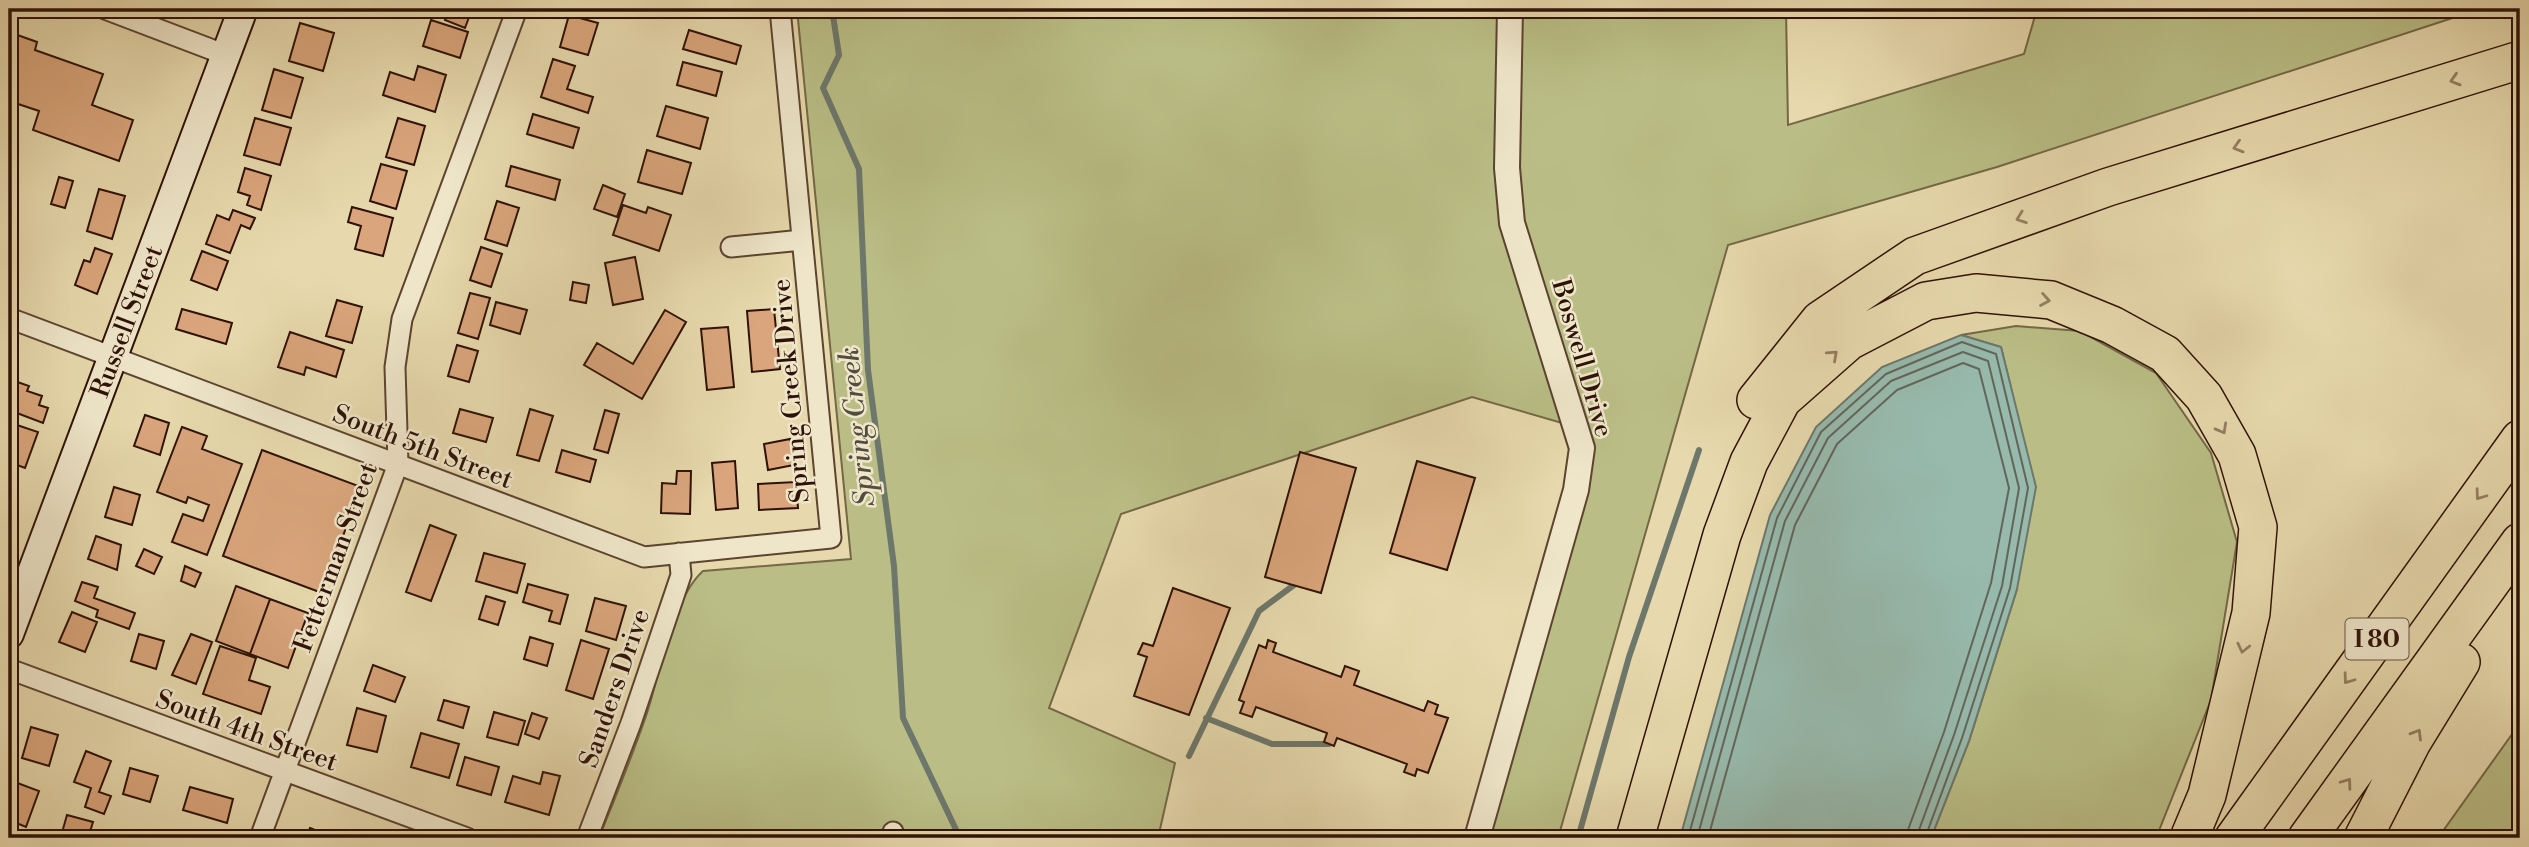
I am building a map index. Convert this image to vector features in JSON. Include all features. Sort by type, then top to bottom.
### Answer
[{"type":"highway","points":[[1613,838],[1696,542],[1723,464],[1756,399],[1820,320],[1915,256],[2108,187],[2520,60]]},
{"type":"highway","points":[[1635,838],[1722,535],[1749,462],[1782,400],[1849,341],[1926,302],[1976,293],[2051,300],[2112,325],[2165,354],[2204,397],[2237,455],[2258,527],[2251,613],[2207,795],[2189,838]]},
{"type":"highway","name":"I 80","points":[[2234,838],[2520,439]]},
{"type":"highway","name":"I 80","points":[[2307,838],[2520,541]]},
{"type":"highway","points":[[2363,838],[2412,742],[2520,564]]},
{"type":"main road","name":"Russell Street","points":[[9,634],[243,9]]},
{"type":"street","points":[[105,9],[226,55]]},
{"type":"street","name":"Fetterman Street","points":[[260,838],[398,464],[395,367],[402,319],[517,9]]},
{"type":"street","name":"Spring Creek Drive","points":[[780,9],[831,538]]},
{"type":"street","name":"Boswell Drive","points":[[1477,838],[1576,491],[1582,448],[1512,223],[1507,168],[1510,9]]},
{"type":"street","name":"Spring Creek Drive","points":[[731,247],[802,240]]},
{"type":"street","name":"South 5th Street","points":[[9,318],[644,557],[831,538]]},
{"type":"street","name":"Sanders Drive","points":[[587,838],[681,575],[679,553]]},
{"type":"street","name":"South 4th Street","points":[[9,669],[467,838]]},
{"type":"green space","points":[[797,9],[1786,9],[1788,125],[2024,54],[2037,9],[2480,9],[1997,167],[1728,245],[1558,838],[1477,838],[1575,490],[1576,427],[1472,397],[1121,514],[1049,708],[1175,763],[1158,838],[599,838],[646,716],[675,619],[692,584],[703,571],[851,559]]},
{"type":"green space","points":[[2016,326],[2080,331],[2156,373],[2211,453],[2237,542],[2211,700],[2156,838],[1931,838],[1969,741],[2017,589],[2014,401],[2001,347],[1961,335]]},
{"type":"green space","points":[[2520,723],[2520,838],[2438,838]]},
{"type":"water","points":[[1961,335],[2001,347],[2036,487],[2017,589],[1969,741],[1931,838],[1680,838],[1770,515],[1816,427],[1882,367]]},
{"type":"building","points":[[307,9],[329,9],[327,15]]},
{"type":"building","points":[[449,9],[472,9],[465,28],[445,20]]},
{"type":"building","points":[[569,15],[598,23],[588,55],[560,47]]},
{"type":"building","points":[[431,20],[468,32],[460,58],[423,46]]},
{"type":"building","points":[[300,23],[334,33],[323,71],[289,61]]},
{"type":"building","points":[[689,30],[741,46],[736,64],[683,49]]},
{"type":"building","points":[[9,32],[37,42],[35,50],[103,74],[92,105],[133,120],[119,161],[33,130],[39,111],[9,101]]},
{"type":"building","points":[[553,59],[575,66],[567,89],[593,97],[588,113],[541,97]]},
{"type":"building","points":[[683,62],[722,72],[716,96],[677,85]]},
{"type":"building","points":[[418,66],[446,75],[435,112],[383,95],[390,72],[414,80]]},
{"type":"building","points":[[274,69],[303,78],[291,118],[262,110]]},
{"type":"building","points":[[666,106],[708,118],[700,149],[657,136]]},
{"type":"building","points":[[533,114],[579,128],[573,148],[527,134]]},
{"type":"building","points":[[255,118],[291,128],[280,165],[244,155]]},
{"type":"building","points":[[398,118],[425,126],[414,165],[386,157]]},
{"type":"building","points":[[647,150],[691,163],[682,194],[638,182]]},
{"type":"building","points":[[381,164],[407,171],[396,209],[370,201]]},
{"type":"building","points":[[511,166],[560,180],[555,200],[506,186]]},
{"type":"building","points":[[245,168],[271,176],[261,210],[247,205],[250,196],[238,192]]},
{"type":"building","points":[[59,177],[73,181],[65,208],[51,204]]},
{"type":"building","points":[[603,185],[625,194],[617,217],[594,209]]},
{"type":"building","points":[[99,189],[125,196],[112,239],[87,231]]},
{"type":"building","points":[[497,201],[519,208],[507,246],[485,239]]},
{"type":"building","points":[[623,205],[646,213],[648,207],[671,215],[659,251],[613,235]]},
{"type":"building","points":[[352,207],[393,218],[383,256],[355,249],[361,226],[348,222]]},
{"type":"building","points":[[233,210],[255,218],[250,229],[241,225],[230,253],[206,244],[217,215],[229,220]]},
{"type":"building","points":[[481,247],[502,254],[491,287],[470,280]]},
{"type":"building","points":[[95,248],[112,254],[97,294],[75,285],[84,260],[90,262]]},
{"type":"building","points":[[202,251],[228,261],[217,290],[191,280]]},
{"type":"building","points":[[635,257],[643,299],[613,305],[605,263]]},
{"type":"building","points":[[573,282],[589,285],[586,303],[570,300]]},
{"type":"building","points":[[470,293],[490,298],[478,339],[458,333]]},
{"type":"building","points":[[337,300],[362,307],[352,343],[326,336]]},
{"type":"building","points":[[496,302],[527,310],[520,334],[490,325]]},
{"type":"building","points":[[182,309],[232,323],[226,344],[176,329]]},
{"type":"building","points":[[774,309],[780,369],[752,372],[747,311]]},
{"type":"building","points":[[665,310],[686,322],[642,399],[584,365],[597,343],[633,364]]},
{"type":"building","points":[[728,327],[734,387],[707,390],[701,329]]},
{"type":"building","points":[[290,332],[344,350],[336,377],[306,367],[304,375],[278,367]]},
{"type":"building","points":[[457,345],[478,351],[469,382],[448,376]]},
{"type":"building","points":[[9,379],[29,386],[27,391],[42,396],[39,405],[48,408],[43,423],[9,410]]},
{"type":"building","points":[[460,409],[493,418],[486,442],[453,433]]},
{"type":"building","points":[[530,409],[553,416],[539,461],[517,455]]},
{"type":"building","points":[[605,410],[619,414],[608,453],[594,449]]},
{"type":"building","points":[[145,415],[169,423],[160,455],[134,446]]},
{"type":"building","points":[[14,424],[38,432],[25,468],[9,462],[9,439]]},
{"type":"building","points":[[182,427],[207,436],[202,449],[242,464],[207,555],[172,542],[183,514],[203,521],[209,505],[188,497],[186,503],[157,492]]},
{"type":"building","points":[[790,439],[794,465],[768,470],[764,444]]},
{"type":"building","points":[[262,450],[361,487],[322,593],[223,556]]},
{"type":"building","points":[[562,450],[596,460],[590,482],[556,472]]},
{"type":"building","points":[[1300,452],[1356,468],[1321,593],[1265,577]]},
{"type":"building","points":[[735,461],[738,508],[716,510],[712,463]]},
{"type":"building","points":[[1417,461],[1475,478],[1447,570],[1390,553]]},
{"type":"building","points":[[677,471],[691,471],[690,514],[661,513],[662,483],[676,484]]},
{"type":"building","points":[[796,482],[798,508],[759,510],[758,484]]},
{"type":"building","points":[[114,487],[140,495],[132,525],[105,517]]},
{"type":"building","points":[[430,525],[456,535],[431,601],[406,592]]},
{"type":"building","points":[[96,536],[121,545],[117,570],[88,559]]},
{"type":"building","points":[[144,549],[162,557],[154,574],[136,566]]},
{"type":"building","points":[[484,553],[525,564],[517,593],[476,581]]},
{"type":"building","points":[[185,566],[201,573],[195,587],[181,581]]},
{"type":"building","points":[[82,582],[98,587],[94,598],[135,613],[129,629],[96,617],[98,610],[75,601]]},
{"type":"building","points":[[528,584],[568,595],[560,624],[549,621],[552,611],[523,602]]},
{"type":"building","points":[[236,586],[270,599],[250,654],[216,641]]},
{"type":"building","points":[[1173,588],[1230,608],[1189,715],[1134,696],[1147,657],[1138,654],[1143,643],[1153,646]]},
{"type":"building","points":[[486,596],[505,602],[498,625],[479,619]]},
{"type":"building","points":[[595,598],[626,606],[616,640],[586,631]]},
{"type":"building","points":[[270,599],[308,613],[288,668],[250,654]]},
{"type":"building","points":[[72,612],[97,622],[85,652],[59,642]]},
{"type":"building","points":[[139,634],[164,641],[156,669],[131,661]]},
{"type":"building","points":[[191,634],[212,642],[196,684],[172,675]]},
{"type":"building","points":[[530,637],[553,644],[547,666],[524,659]]},
{"type":"building","points":[[581,640],[609,649],[593,699],[566,690]]},
{"type":"building","points":[[1268,640],[1276,643],[1273,652],[1341,677],[1345,666],[1359,671],[1354,685],[1424,711],[1428,701],[1438,705],[1435,714],[1448,718],[1428,773],[1417,769],[1415,776],[1404,772],[1407,764],[1337,738],[1334,746],[1324,742],[1327,733],[1256,707],[1252,717],[1240,713],[1244,702],[1239,700],[1259,645],[1266,648]]},
{"type":"building","points":[[220,646],[256,658],[249,680],[270,687],[261,714],[203,694]]},
{"type":"building","points":[[373,665],[405,677],[395,702],[364,691]]},
{"type":"building","points":[[444,700],[469,707],[463,728],[438,720]]},
{"type":"building","points":[[357,708],[386,716],[377,752],[347,745]]},
{"type":"building","points":[[494,712],[525,721],[518,745],[487,737]]},
{"type":"building","points":[[532,713],[547,718],[539,739],[525,734]]},
{"type":"building","points":[[31,727],[58,735],[49,766],[22,758]]},
{"type":"building","points":[[421,733],[459,744],[449,778],[411,767]]},
{"type":"building","points":[[86,751],[111,761],[99,792],[111,796],[104,814],[85,807],[91,788],[74,782]]},
{"type":"building","points":[[465,757],[499,767],[491,795],[457,785]]},
{"type":"building","points":[[130,768],[158,776],[150,802],[123,794]]},
{"type":"building","points":[[543,772],[560,776],[549,815],[505,802],[513,776],[540,784]]},
{"type":"building","points":[[12,781],[39,791],[26,827],[9,820],[9,790]]},
{"type":"building","points":[[190,787],[233,799],[227,823],[183,810]]},
{"type":"building","points":[[67,815],[93,822],[88,838],[61,836]]},
{"type":"building","points":[[310,828],[330,836],[306,838]]},
{"type":"waterway","name":"Spring Creek","points":[[832,9],[839,55],[823,88],[859,169],[868,370],[894,566],[903,718],[960,838]]},
{"type":"waterway","points":[[1578,838],[1629,657],[1699,450]]},
{"type":"waterway","points":[[1189,756],[1259,611],[1294,585]]},
{"type":"waterway","points":[[1206,718],[1272,744],[1329,744]]}]
